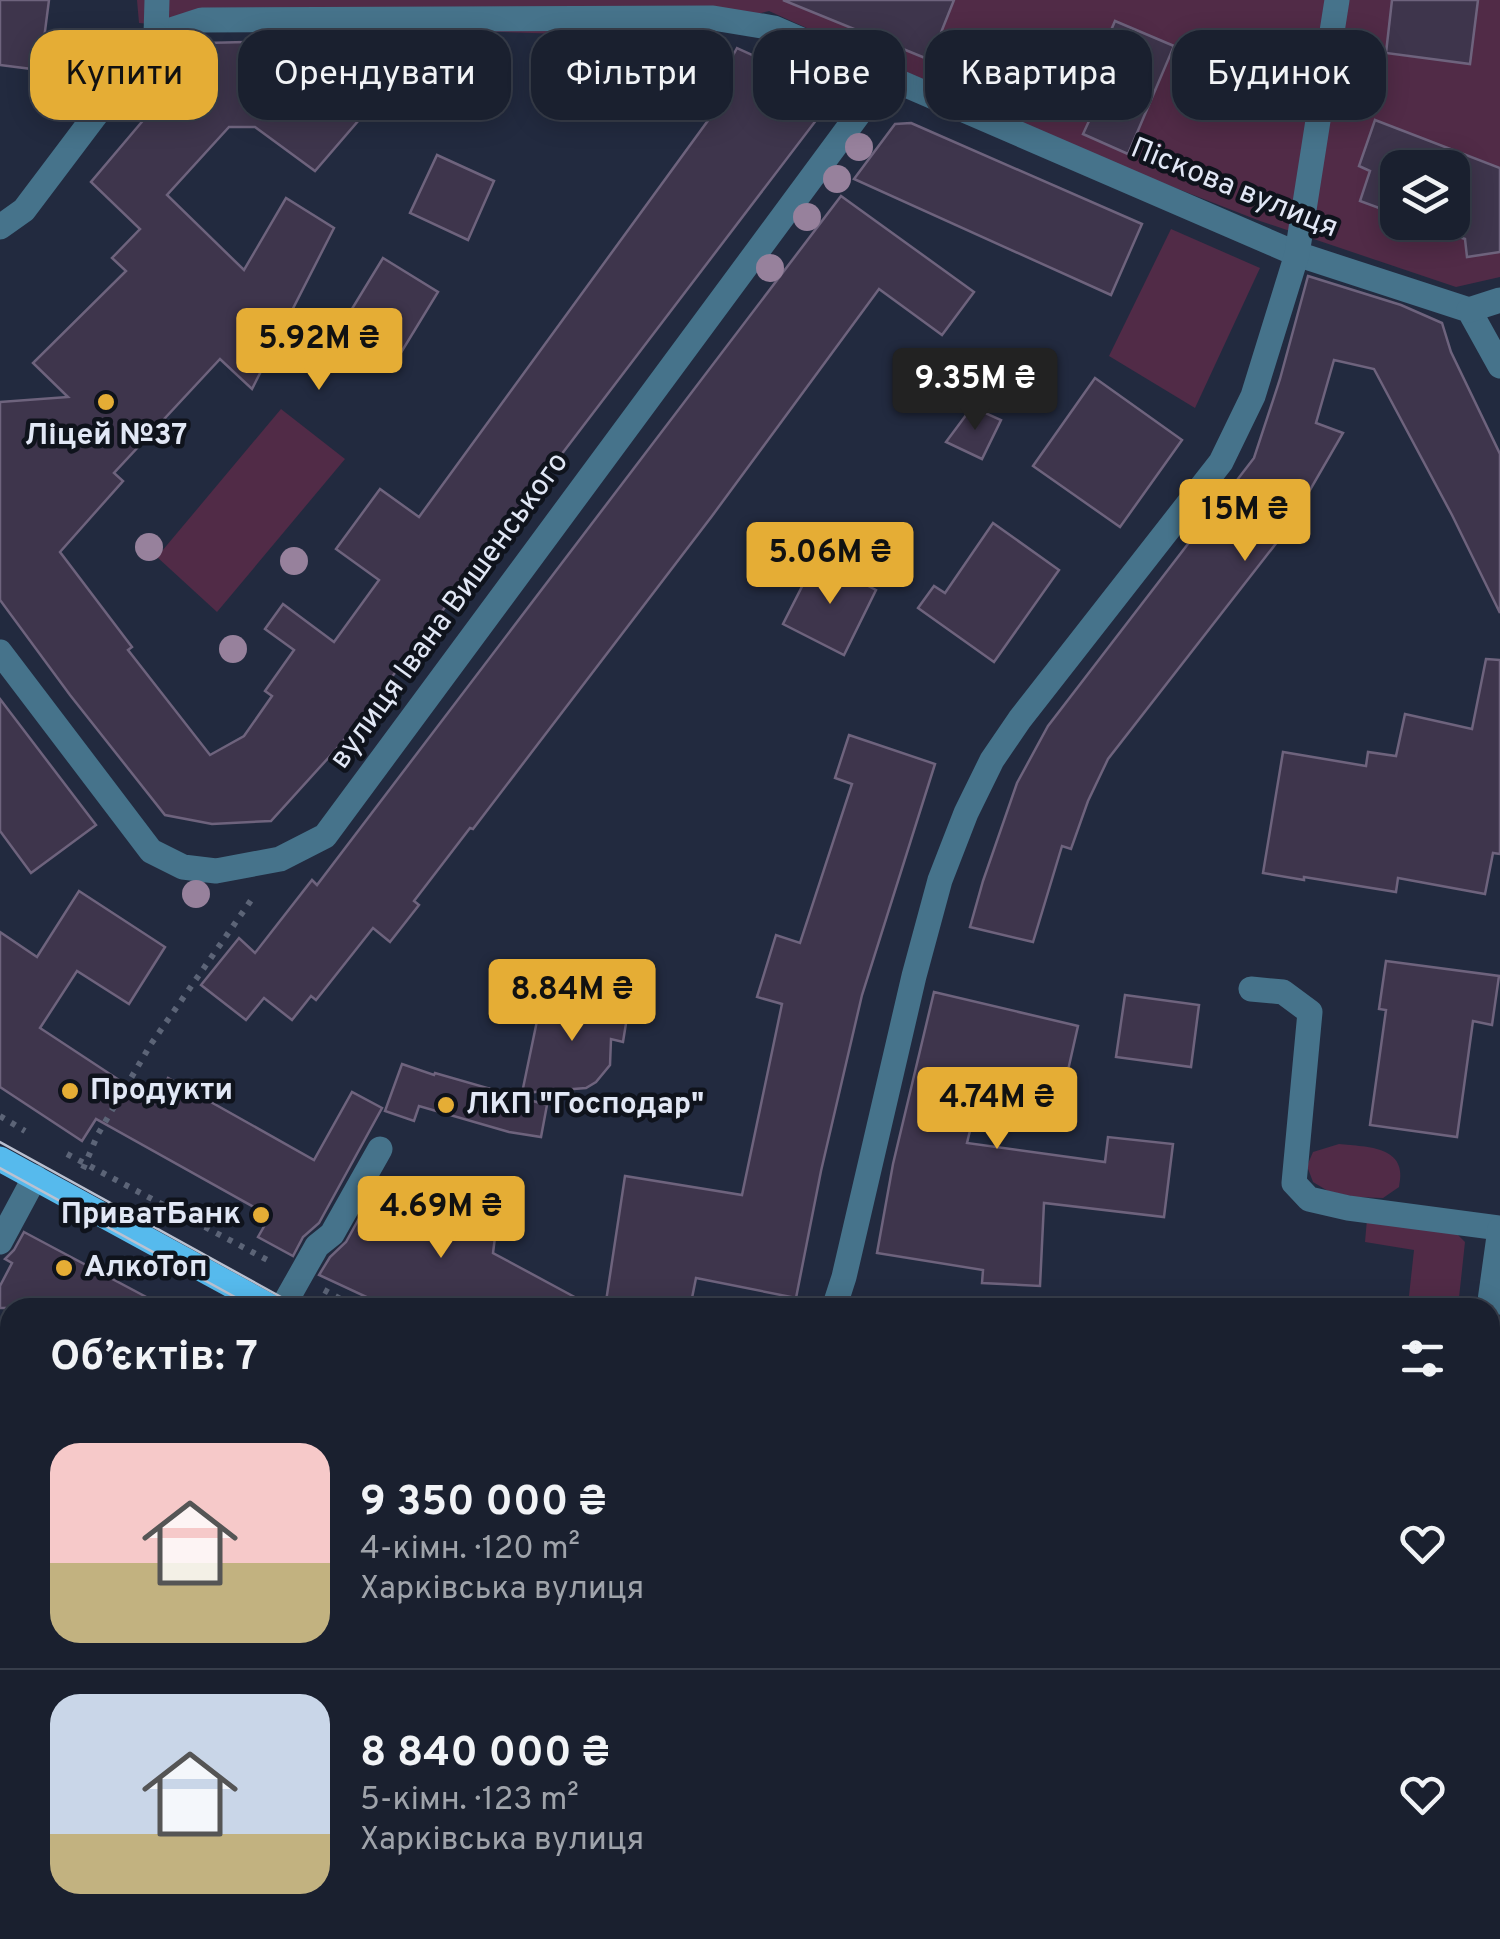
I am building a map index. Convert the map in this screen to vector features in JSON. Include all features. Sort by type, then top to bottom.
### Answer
[{"type":"main road","points":[[0,1158],[255,1298]]},
{"type":"street","points":[[156,30],[157,0]]},
{"type":"street","points":[[836,1298],[914,976],[940,880],[966,813],[992,760],[1020,719],[1221,462],[1253,396],[1297,254],[1337,0]]},
{"type":"street","name":"Піскова вулиця","points":[[173,30],[202,20],[713,18],[779,30]]},
{"type":"street","name":"Піскова вулиця","points":[[905,85],[1297,254],[1469,310]]},
{"type":"street","points":[[0,227],[24,210],[92,120]]},
{"type":"street","name":"вулиця Івана Вишенського","points":[[0,652],[151,851],[183,867],[216,870],[280,858],[325,836],[854,120]]},
{"type":"street","points":[[1500,300],[1469,310],[1500,366]]},
{"type":"street","points":[[1251,989],[1283,992],[1310,1012],[1294,1183],[1309,1198],[1348,1208],[1500,1228],[1490,1298]]},
{"type":"street","points":[[288,1298],[317,1246],[332,1234],[380,1150]]},
{"type":"street","points":[[0,1242],[35,1177]]},
{"type":"path","points":[[86,1164],[98,1134],[151,1044],[280,858]]},
{"type":"path","points":[[0,1116],[25,1131]]},
{"type":"path","points":[[67,1154],[338,1298]]},
{"type":"shaded area","points":[[137,0],[1500,0],[1500,277],[1456,287],[1260,221],[1011,120],[1152,120],[1152,30],[925,30],[925,81],[905,72],[905,30],[811,30],[769,11],[698,30],[219,30],[139,23]]},
{"type":"shaded area","points":[[1171,229],[1260,268],[1195,408],[1109,356]]},
{"type":"shaded area","points":[[281,409],[345,459],[217,612],[157,557]]},
{"type":"shaded area","points":[[1339,1144],[1373,1148],[1392,1156],[1398,1163],[1399,1187],[1383,1198],[1355,1197],[1328,1191],[1313,1182],[1307,1166],[1313,1152]]},
{"type":"shaded area","points":[[1367,1219],[1456,1233],[1465,1242],[1459,1298],[1409,1298],[1414,1250],[1365,1242]]},
{"type":"building","points":[[0,0],[49,0],[45,30],[30,30],[30,69],[0,65]]},
{"type":"building","points":[[783,0],[954,0],[942,30],[925,30],[925,58],[905,50],[905,30],[856,30]]},
{"type":"building","points":[[1392,0],[1478,0],[1470,64],[1386,53]]},
{"type":"building","points":[[1115,21],[1136,30],[1111,30]]},
{"type":"building","points":[[1152,37],[1172,45],[1152,98]]},
{"type":"building","points":[[238,42],[238,120],[359,120],[315,171],[255,127],[229,127],[167,195],[244,270],[286,198],[334,228],[252,389],[220,359],[114,473],[123,481],[60,552],[132,647],[128,650],[210,755],[244,736],[272,696],[265,691],[294,650],[265,629],[283,604],[334,642],[379,580],[336,549],[380,489],[419,517],[708,120],[733,120],[733,55],[737,48],[753,55],[753,120],[816,120],[340,745],[271,821],[212,824],[165,815],[0,600],[0,402],[68,397],[33,363],[126,271],[112,258],[140,229],[91,182],[143,120],[218,120],[218,43]]},
{"type":"building","points":[[1089,120],[1142,120],[1128,154],[1083,134]]},
{"type":"building","points":[[1375,120],[1453,150],[1380,150],[1380,208],[1360,201],[1370,171],[1359,166]]},
{"type":"building","points":[[911,123],[1142,224],[1111,295],[854,179],[895,124]]},
{"type":"building","points":[[437,155],[494,181],[468,240],[410,213]]},
{"type":"building","points":[[1470,156],[1500,168],[1500,252],[1467,257]]},
{"type":"building","points":[[841,196],[974,292],[942,335],[879,289],[712,516],[414,901],[419,905],[390,942],[373,928],[316,1000],[311,996],[292,1020],[264,998],[246,1020],[201,985],[239,938],[255,953],[312,880],[317,885]]},
{"type":"building","points":[[383,258],[438,292],[391,369],[336,335]]},
{"type":"building","points":[[1308,276],[1401,305],[1442,323],[1451,352],[1500,454],[1500,613],[1374,369],[1334,360],[1316,423],[1343,433],[1288,528],[1108,759],[1071,849],[1062,846],[1033,942],[970,927],[1017,783],[1048,726],[1254,458]]},
{"type":"building","points":[[1095,378],[1182,440],[1120,527],[1033,466]]},
{"type":"building","points":[[972,407],[1001,420],[982,459],[946,442]]},
{"type":"building","points":[[993,523],[1059,570],[994,662],[918,608],[934,586],[945,593]]},
{"type":"building","points":[[816,559],[876,590],[844,655],[783,624]]},
{"type":"building","points":[[1486,659],[1500,660],[1500,854],[1493,853],[1485,894],[1398,878],[1396,892],[1263,873],[1283,752],[1366,766],[1368,752],[1396,756],[1405,714],[1472,729]]},
{"type":"building","points":[[0,699],[96,825],[31,873],[0,831]]},
{"type":"building","points":[[849,735],[935,764],[862,995],[796,1298],[696,1278],[692,1298],[607,1298],[625,1176],[742,1195],[782,1004],[757,997],[776,935],[800,943],[852,784],[835,778]]},
{"type":"building","points":[[79,891],[165,947],[129,1004],[77,971],[40,1028],[154,1103],[168,1078],[314,1160],[352,1092],[382,1108],[319,1223],[303,1237],[293,1256],[258,1237],[270,1216],[96,1119],[82,1141],[0,1087],[0,932],[37,957]]},
{"type":"building","points":[[1386,961],[1499,976],[1492,1025],[1473,1021],[1457,1137],[1370,1125],[1386,1010],[1379,1009]]},
{"type":"building","points":[[543,992],[628,1011],[623,1042],[611,1039],[610,1065],[586,1088],[522,1093]]},
{"type":"building","points":[[934,992],[1078,1026],[1064,1088],[985,1069],[967,1143],[1105,1162],[1108,1137],[1173,1144],[1164,1217],[1044,1203],[1040,1286],[982,1283],[983,1270],[877,1253],[893,1164]]},
{"type":"building","points":[[1125,995],[1199,1005],[1191,1067],[1116,1057]]},
{"type":"building","points":[[402,1064],[547,1105],[541,1137],[509,1132],[419,1106],[414,1121],[385,1111]]},
{"type":"building","points":[[445,1178],[501,1190],[493,1253],[576,1298],[368,1298],[319,1275],[346,1242],[366,1206],[437,1242]]},
{"type":"building","points":[[24,1232],[148,1298],[0,1298],[0,1286],[12,1263],[5,1259]]},
{"type":"tram line","points":[[0,1142],[283,1298]]},
{"type":"tram line","points":[[0,1168],[237,1298]]},
{"type":"place","name":"Ліцей №37","points":[[106,402]]},
{"type":"place","name":"Продукти","points":[[70,1091]]},
{"type":"place","name":"ЛКП \"Господар\"","points":[[446,1105]]},
{"type":"place","name":"ПриватБанк","points":[[261,1215]]},
{"type":"place","name":"АлкоТоп","points":[[64,1268]]}]
